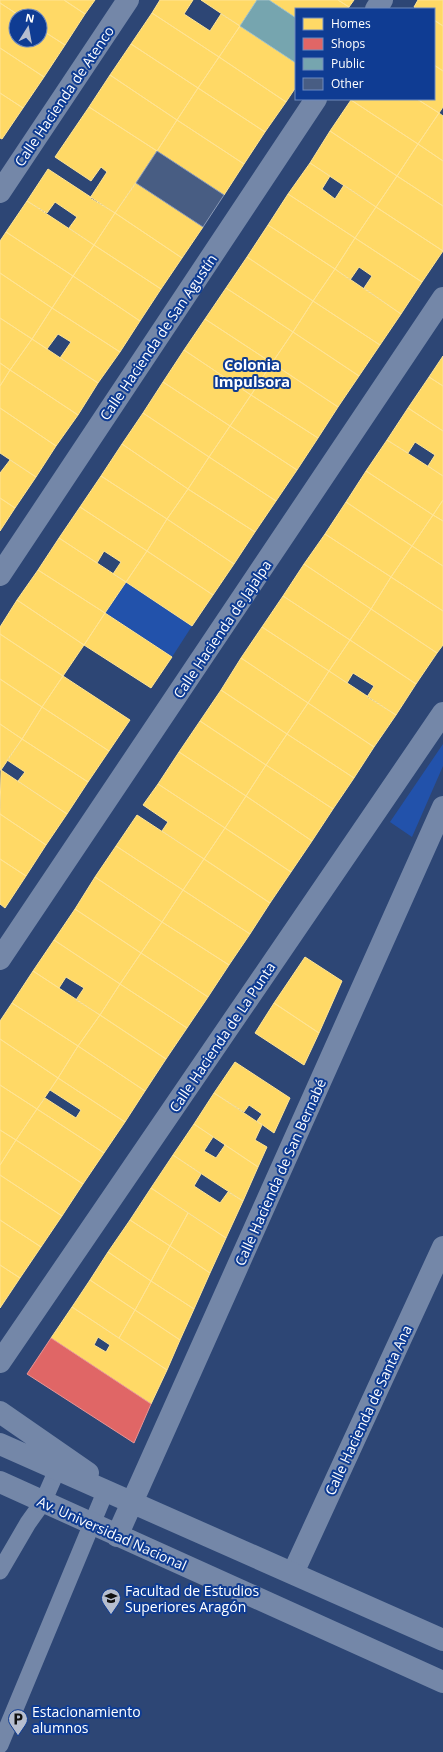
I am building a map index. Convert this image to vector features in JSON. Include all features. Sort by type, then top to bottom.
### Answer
[{"type":"street","name":"Calle Hacienda de Atenco","points":[[0,192],[128,0]]},
{"type":"street","name":"Calle Hacienda de San Agustín","points":[[0,574],[315,100]]},
{"type":"street","name":"Calle Hacienda de Jajalpa","points":[[0,959],[443,298]]},
{"type":"street","name":"Calle Hacienda de La Punta","points":[[0,1362],[443,713]]},
{"type":"street","name":"Calle Hacienda de San Bernabé","points":[[118,1536],[443,807]]},
{"type":"street","name":"Calle Hacienda de Santa Ana","points":[[293,1574],[443,1247]]},
{"type":"street","points":[[0,1412],[132,1504]]},
{"type":"street","points":[[0,1444],[56,1470],[106,1490],[132,1504],[443,1640]]},
{"type":"street","name":"Av. Universidad Nacional","points":[[0,1482],[92,1525],[443,1682]]},
{"type":"lane","points":[[0,1571],[28,1523],[43,1502],[56,1470]]},
{"type":"lane","points":[[0,1745],[106,1490]]},
{"type":"shaded area","points":[[126,582],[192,626],[172,657],[105,613]]},
{"type":"shaded area","points":[[443,744],[443,766],[412,837],[390,822]]},
{"type":"building: Homes","points":[[0,0],[64,0],[85,14],[65,45],[48,34],[48,8],[8,8],[0,3]]},
{"type":"building: Homes","points":[[64,0],[95,0],[85,14]]},
{"type":"building: Homes","points":[[160,0],[193,0],[184,14],[210,31],[221,14],[240,26],[219,57],[152,13]]},
{"type":"building: Homes","points":[[201,0],[257,0],[240,26]]},
{"type":"building: Homes","points":[[269,0],[338,0],[349,7],[295,8],[295,17]]},
{"type":"building: Homes","points":[[338,0],[354,0],[349,7]]},
{"type":"building: Homes","points":[[418,0],[443,0],[443,26],[435,21],[435,8],[414,7]]},
{"type":"building: Homes","points":[[0,3],[8,8],[8,48],[48,48],[48,34],[65,45],[44,77],[0,48]]},
{"type":"building: Homes","points":[[152,13],[219,57],[198,88],[131,44]]},
{"type":"building: Homes","points":[[435,21],[443,26],[443,71],[435,66]]},
{"type":"building: Homes","points":[[240,26],[295,62],[295,88],[286,102],[219,57]]},
{"type":"building: Homes","points":[[131,44],[198,88],[177,120],[110,75]]},
{"type":"building: Homes","points":[[0,48],[44,77],[23,108],[0,93]]},
{"type":"building: Homes","points":[[219,57],[286,102],[265,132],[198,88]]},
{"type":"building: Homes","points":[[435,66],[443,71],[443,107],[439,113],[419,100],[435,100]]},
{"type":"building: Homes","points":[[110,75],[177,120],[157,151],[89,107]]},
{"type":"building: Homes","points":[[198,88],[265,132],[244,164],[177,120]]},
{"type":"building: Homes","points":[[0,93],[23,108],[2,139],[0,138]]},
{"type":"building: Homes","points":[[351,100],[419,100],[439,113],[418,144]]},
{"type":"building: Homes","points":[[351,100],[418,144],[397,176],[330,131]]},
{"type":"building: Homes","points":[[89,107],[157,151],[115,213],[90,198],[107,172],[101,167],[91,181],[55,157]]},
{"type":"building: Homes","points":[[439,113],[443,116],[443,161],[418,144]]},
{"type":"building: Homes","points":[[177,120],[244,164],[224,195],[157,151]]},
{"type":"building: Homes","points":[[330,131],[397,176],[376,207],[310,163]]},
{"type":"building: Homes","points":[[418,144],[443,161],[443,206],[397,176]]},
{"type":"building: Homes","points":[[310,163],[330,176],[322,189],[335,199],[344,185],[376,207],[355,238],[288,194]]},
{"type":"building: Homes","points":[[48,169],[115,213],[94,245],[69,228],[77,217],[55,202],[47,213],[27,201]]},
{"type":"building: Homes","points":[[397,176],[443,206],[443,251],[376,207]]},
{"type":"building: Homes","points":[[136,183],[203,227],[182,258],[115,213]]},
{"type":"building: Homes","points":[[288,194],[355,238],[335,269],[268,225]]},
{"type":"building: Homes","points":[[27,201],[94,245],[73,276],[6,232]]},
{"type":"building: Homes","points":[[376,207],[443,251],[422,282],[355,238]]},
{"type":"building: Homes","points":[[115,213],[182,258],[161,289],[94,245]]},
{"type":"building: Homes","points":[[268,225],[335,269],[313,301],[247,257]]},
{"type":"building: Homes","points":[[6,232],[73,276],[52,308],[0,273],[0,241]]},
{"type":"building: Homes","points":[[355,238],[422,282],[401,314],[364,288],[372,276],[359,267],[350,280],[335,269]]},
{"type":"building: Homes","points":[[94,245],[161,289],[140,321],[73,276]]},
{"type":"building: Homes","points":[[247,257],[313,301],[293,332],[226,288]]},
{"type":"building: Homes","points":[[335,269],[401,314],[380,345],[313,301]]},
{"type":"building: Homes","points":[[0,273],[52,308],[32,339],[0,318]]},
{"type":"building: Homes","points":[[73,276],[140,321],[120,352],[52,308]]},
{"type":"building: Homes","points":[[226,288],[293,332],[272,363],[205,319]]},
{"type":"building: Homes","points":[[313,301],[380,345],[359,376],[293,332]]},
{"type":"building: Homes","points":[[52,308],[120,352],[98,383],[60,358],[71,342],[58,334],[47,349],[32,339]]},
{"type":"building: Homes","points":[[0,318],[32,339],[10,370],[0,363]]},
{"type":"building: Homes","points":[[205,319],[272,363],[251,395],[184,350]]},
{"type":"building: Homes","points":[[293,332],[359,376],[338,407],[272,363]]},
{"type":"building: Homes","points":[[32,339],[98,383],[78,415],[10,370]]},
{"type":"building: Homes","points":[[184,350],[251,395],[230,426],[163,382]]},
{"type":"building: Homes","points":[[443,356],[443,386],[429,377]]},
{"type":"building: Homes","points":[[0,363],[10,370],[0,386]]},
{"type":"building: Homes","points":[[272,363],[338,407],[318,438],[251,395]]},
{"type":"building: Homes","points":[[10,370],[78,415],[56,446],[0,408],[0,386]]},
{"type":"building: Homes","points":[[429,377],[443,386],[443,431],[408,408]]},
{"type":"building: Homes","points":[[163,382],[230,426],[209,457],[143,413]]},
{"type":"building: Homes","points":[[251,395],[318,438],[297,470],[230,426]]},
{"type":"building: Homes","points":[[0,408],[56,446],[36,477],[0,453]]},
{"type":"building: Homes","points":[[408,408],[443,431],[443,476],[428,466],[435,455],[415,442],[408,453],[387,440]]},
{"type":"building: Homes","points":[[143,413],[209,457],[188,489],[122,444]]},
{"type":"building: Homes","points":[[230,426],[297,470],[276,501],[209,457]]},
{"type":"building: Homes","points":[[387,440],[443,476],[443,500],[433,515],[366,471]]},
{"type":"building: Homes","points":[[122,444],[188,489],[167,519],[101,476]]},
{"type":"building: Homes","points":[[209,457],[276,501],[255,532],[188,489]]},
{"type":"building: Homes","points":[[10,460],[36,477],[15,508],[0,498],[0,473]]},
{"type":"building: Homes","points":[[366,471],[433,515],[412,546],[346,502]]},
{"type":"building: Homes","points":[[101,476],[167,519],[147,551],[80,507]]},
{"type":"building: Homes","points":[[188,489],[255,532],[234,564],[167,519]]},
{"type":"building: Homes","points":[[0,498],[15,508],[0,531]]},
{"type":"building: Homes","points":[[443,500],[443,521],[433,515]]},
{"type":"building: Homes","points":[[346,502],[412,546],[391,577],[325,534]]},
{"type":"building: Homes","points":[[80,507],[147,551],[126,582],[113,574],[121,562],[104,551],[97,563],[59,538]]},
{"type":"building: Homes","points":[[433,515],[443,521],[443,566],[412,546]]},
{"type":"building: Homes","points":[[167,519],[234,564],[213,595],[147,551]]},
{"type":"building: Homes","points":[[325,534],[391,577],[371,609],[304,564]]},
{"type":"building: Homes","points":[[59,538],[126,582],[105,613],[38,570]]},
{"type":"building: Homes","points":[[412,546],[443,566],[443,611],[391,577]]},
{"type":"building: Homes","points":[[147,551],[213,595],[192,626],[126,582]]},
{"type":"building: Homes","points":[[304,564],[371,609],[350,640],[283,596]]},
{"type":"building: Homes","points":[[38,570],[105,613],[84,645],[17,600]]},
{"type":"building: Homes","points":[[391,577],[443,611],[443,645],[437,653],[371,609]]},
{"type":"building: Homes","points":[[283,596],[350,640],[329,671],[262,627]]},
{"type":"building: Homes","points":[[17,600],[84,645],[63,676],[0,634],[0,627]]},
{"type":"building: Homes","points":[[371,609],[437,653],[416,684],[350,640]]},
{"type":"building: Homes","points":[[105,613],[172,657],[151,688],[84,645]]},
{"type":"building: Homes","points":[[262,627],[329,671],[308,703],[241,658]]},
{"type":"building: Homes","points":[[0,634],[63,676],[42,707],[0,679]]},
{"type":"building: Homes","points":[[350,640],[416,684],[396,715],[367,697],[374,686],[353,673],[347,683],[329,671]]},
{"type":"building: Homes","points":[[241,658],[308,703],[287,734],[221,690]]},
{"type":"building: Homes","points":[[329,671],[396,715],[374,747],[308,703]]},
{"type":"building: Homes","points":[[63,676],[130,720],[109,751],[42,707]]},
{"type":"building: Homes","points":[[0,679],[42,707],[22,739],[0,724]]},
{"type":"building: Homes","points":[[221,690],[287,734],[266,765],[200,721]]},
{"type":"building: Homes","points":[[308,703],[374,747],[354,778],[287,734]]},
{"type":"building: Homes","points":[[42,707],[109,751],[88,782],[22,739]]},
{"type":"building: Homes","points":[[200,721],[266,765],[246,796],[179,752]]},
{"type":"building: Homes","points":[[0,724],[22,739],[1,770],[0,770]]},
{"type":"building: Homes","points":[[287,734],[354,778],[333,809],[266,765]]},
{"type":"building: Homes","points":[[22,739],[88,782],[67,814],[18,781],[25,772],[7,760]]},
{"type":"building: Homes","points":[[179,752],[246,796],[225,828],[158,784]]},
{"type":"building: Homes","points":[[266,765],[333,809],[312,841],[246,796]]},
{"type":"building: Homes","points":[[1,770],[67,814],[46,845],[0,814]]},
{"type":"building: Homes","points":[[158,784],[225,828],[204,859],[162,831],[168,822],[143,805]]},
{"type":"building: Homes","points":[[246,796],[312,841],[291,872],[225,828]]},
{"type":"building: Homes","points":[[0,814],[46,845],[26,876],[0,859]]},
{"type":"building: Homes","points":[[137,815],[204,859],[183,890],[116,846]]},
{"type":"building: Homes","points":[[225,828],[291,872],[270,903],[204,859]]},
{"type":"building: Homes","points":[[116,846],[183,890],[162,922],[95,877]]},
{"type":"building: Homes","points":[[0,859],[26,876],[5,908],[0,904]]},
{"type":"building: Homes","points":[[204,859],[270,903],[250,934],[183,890]]},
{"type":"building: Homes","points":[[95,877],[162,922],[141,953],[75,909]]},
{"type":"building: Homes","points":[[183,890],[250,934],[229,965],[162,922]]},
{"type":"building: Homes","points":[[75,909],[141,953],[120,984],[54,940]]},
{"type":"building: Homes","points":[[162,922],[229,965],[208,997],[141,953]]},
{"type":"building: Homes","points":[[54,940],[120,984],[100,1015],[76,1000],[84,988],[66,977],[59,988],[33,971]]},
{"type":"building: Homes","points":[[141,953],[208,997],[187,1028],[120,984]]},
{"type":"building: Homes","points":[[305,957],[342,981],[319,1033],[274,1003]]},
{"type":"building: Homes","points":[[33,971],[100,1015],[78,1046],[12,1003]]},
{"type":"building: Homes","points":[[120,984],[187,1028],[166,1059],[100,1015]]},
{"type":"building: Homes","points":[[12,1003],[78,1046],[58,1078],[0,1039],[0,1021]]},
{"type":"building: Homes","points":[[274,1003],[319,1033],[304,1065],[255,1033]]},
{"type":"building: Homes","points":[[100,1015],[166,1059],[145,1091],[78,1046]]},
{"type":"building: Homes","points":[[0,1039],[58,1078],[37,1109],[0,1085]]},
{"type":"building: Homes","points":[[78,1046],[145,1091],[125,1122],[58,1078]]},
{"type":"building: Homes","points":[[235,1062],[290,1098],[274,1133],[257,1121],[262,1114],[249,1105],[244,1112],[214,1093]]},
{"type":"building: Homes","points":[[58,1078],[125,1122],[104,1153],[37,1109],[45,1098],[76,1118],[81,1110],[50,1090]]},
{"type":"building: Homes","points":[[0,1085],[37,1109],[16,1140],[0,1130]]},
{"type":"building: Homes","points":[[214,1093],[262,1125],[255,1140],[267,1147],[258,1167],[194,1124]]},
{"type":"building: Homes","points":[[37,1109],[104,1153],[83,1184],[16,1140]]},
{"type":"building: Homes","points":[[194,1124],[213,1137],[204,1151],[216,1158],[225,1145],[258,1167],[243,1201],[173,1155]]},
{"type":"building: Homes","points":[[0,1130],[16,1140],[0,1165]]},
{"type":"building: Homes","points":[[16,1140],[83,1184],[62,1216],[0,1175],[0,1165]]},
{"type":"building: Homes","points":[[173,1155],[201,1174],[194,1186],[220,1203],[228,1192],[243,1201],[226,1238],[151,1188]]},
{"type":"building: Homes","points":[[0,1175],[62,1216],[41,1247],[0,1220]]},
{"type":"building: Homes","points":[[151,1188],[188,1213],[170,1246],[130,1220]]},
{"type":"building: Homes","points":[[188,1213],[226,1238],[210,1273],[170,1246]]},
{"type":"building: Homes","points":[[0,1220],[41,1247],[20,1278],[0,1265]]},
{"type":"building: Homes","points":[[130,1220],[170,1246],[151,1281],[108,1252]]},
{"type":"building: Homes","points":[[170,1246],[210,1273],[194,1309],[151,1281]]},
{"type":"building: Homes","points":[[108,1252],[151,1281],[135,1310],[90,1280]]},
{"type":"building: Homes","points":[[0,1265],[20,1278],[0,1308]]},
{"type":"building: Homes","points":[[90,1280],[135,1310],[119,1338],[72,1307]]},
{"type":"building: Homes","points":[[151,1281],[194,1309],[180,1340],[135,1310]]},
{"type":"building: Homes","points":[[72,1307],[167,1370],[151,1404],[51,1338]],"holes":[[[98,1337],[110,1345],[106,1352],[94,1345]]]},
{"type":"building: Homes","points":[[135,1310],[180,1340],[167,1370],[119,1338]]},
{"type":"building: Shops","points":[[51,1338],[151,1404],[134,1443],[27,1374]]},
{"type":"building: Public","points":[[257,0],[269,0],[295,17],[295,62],[240,26]]},
{"type":"building: Other","points":[[157,151],[224,195],[203,227],[136,183]]},
{"type":"place","name":"Facultad de Estudios Superiores Aragón","points":[[111,1615]]},
{"type":"place","name":"Estacionamiento alumnos","points":[[18,1736]]},
{"type":"district","name":"Colonia Impulsora","points":[[252,372]]}]
